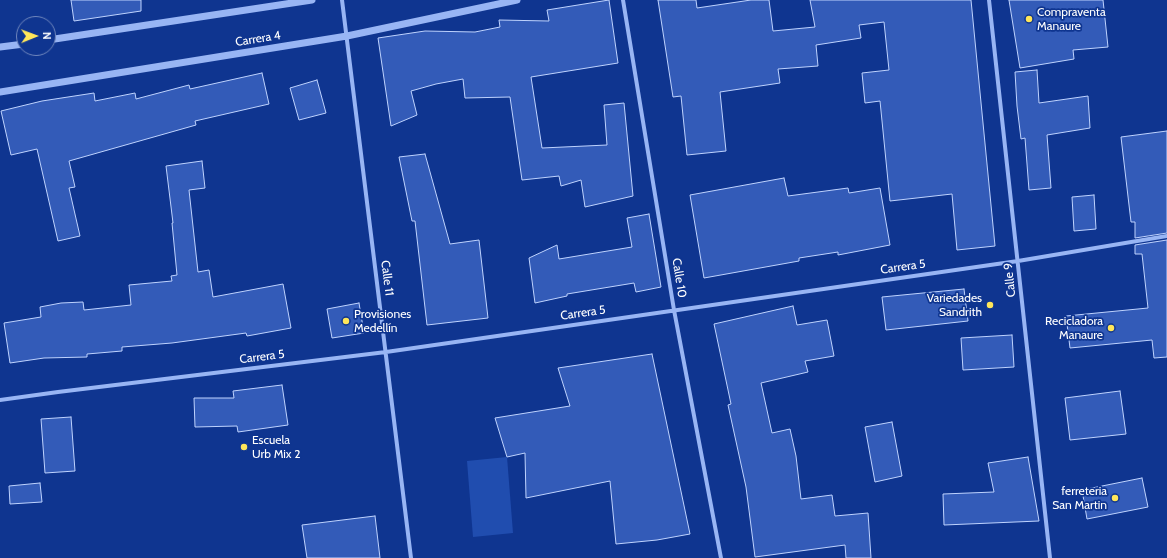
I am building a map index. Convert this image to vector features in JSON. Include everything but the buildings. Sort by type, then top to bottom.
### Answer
[{"type":"street","points":[[56,39],[312,0]]},
{"type":"street","name":"Calle 11","points":[[342,0],[411,558]]},
{"type":"street","name":"Carrera 4","points":[[0,92],[347,36],[517,0]]},
{"type":"street","name":"Calle 10","points":[[623,0],[674,310],[721,558]]},
{"type":"street","name":"Calle 9","points":[[989,0],[1050,558]]},
{"type":"street","points":[[0,47],[16,45]]},
{"type":"street","name":"Carrera 5","points":[[0,400],[386,352],[1018,261],[1167,236]]},
{"type":"shaded area","points":[[507,457],[513,533],[473,537],[467,461]]},
{"type":"place","name":"Compraventa Manaure","points":[[1029,19]]},
{"type":"place","name":"Variedades Sandrith","points":[[990,305]]},
{"type":"place","name":"Provisiones Medellín","points":[[346,321]]},
{"type":"place","name":"Recicladora Manaure","points":[[1111,328]]},
{"type":"place","name":"Escuela Urb Mix 2","points":[[244,447]]},
{"type":"place","name":"ferreteria San Martin","points":[[1115,498]]}]
